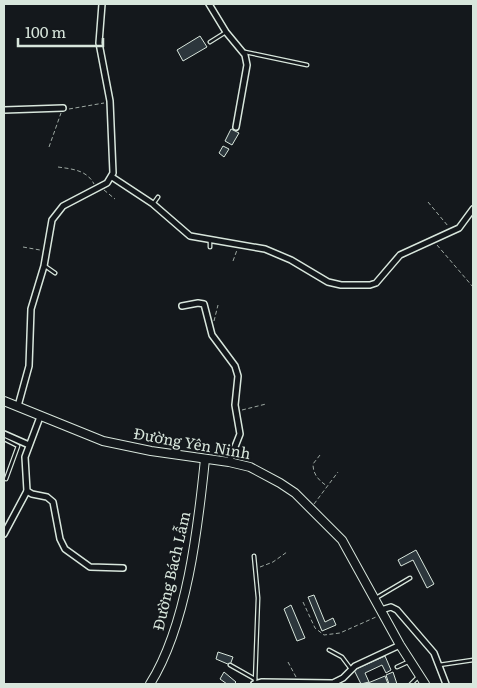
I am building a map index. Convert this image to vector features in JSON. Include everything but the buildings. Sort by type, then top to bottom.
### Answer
[{"type":"main road","name":"Đường Yên Ninh","points":[[4,401],[110,442],[229,462],[267,475],[295,494],[342,540],[376,598],[400,645],[425,684]]},
{"type":"main road","name":"Đường Bách Lẫm","points":[[150,684],[163,663],[182,599],[198,532],[205,459]]},
{"type":"street","points":[[102,4],[100,51],[110,101],[112,177]]},
{"type":"street","points":[[209,4],[226,32],[243,52],[247,65],[236,127]]},
{"type":"street","points":[[4,110],[62,108]]},
{"type":"street","points":[[18,406],[29,366],[31,309],[44,266],[51,224],[56,213],[63,206],[98,188],[112,177]]},
{"type":"street","points":[[112,177],[153,204],[186,234],[210,243],[239,244],[282,256],[332,284],[370,285],[380,281],[393,261],[403,252],[452,232],[462,225],[473,209]]},
{"type":"street","points":[[182,306],[203,303],[212,335],[238,372],[236,412],[240,434],[229,462]]},
{"type":"street","points":[[4,534],[27,491],[25,462],[40,416]]},
{"type":"street","points":[[4,434],[29,445]]},
{"type":"street","points":[[27,491],[47,497],[52,502],[60,539],[65,549],[90,567],[122,568]]},
{"type":"street","points":[[382,611],[391,608],[397,610],[434,654],[446,684]]},
{"type":"street","points":[[254,682],[333,683],[344,678],[351,669],[400,645]]},
{"type":"lane","points":[[210,42],[226,32]]},
{"type":"lane","points":[[243,52],[307,65]]},
{"type":"lane","points":[[153,204],[158,198]]},
{"type":"lane","points":[[44,266],[55,273]]},
{"type":"lane","points":[[4,439],[18,446],[6,479]]},
{"type":"lane","points":[[254,556],[258,598],[254,682]]},
{"type":"lane","points":[[376,598],[410,578]]},
{"type":"lane","points":[[329,650],[342,657],[351,669]]},
{"type":"lane","points":[[439,665],[473,660]]},
{"type":"lane","points":[[397,666],[411,661]]},
{"type":"lane","points":[[230,665],[254,682]]},
{"type":"lane","points":[[411,684],[420,675]]},
{"type":"path","points":[[49,147],[59,124],[62,108],[72,109],[110,101]]},
{"type":"path","points":[[58,167],[87,175],[98,188],[115,200]]},
{"type":"path","points":[[428,202],[452,232]]},
{"type":"path","points":[[434,240],[473,288]]},
{"type":"path","points":[[234,261],[239,244]]},
{"type":"path","points":[[23,247],[46,251]]},
{"type":"path","points":[[212,335],[218,305]]},
{"type":"path","points":[[236,412],[266,404]]},
{"type":"path","points":[[320,455],[313,464],[314,470],[317,478],[328,487]]},
{"type":"path","points":[[311,508],[338,472]]},
{"type":"path","points":[[255,569],[273,562],[287,552]]},
{"type":"path","points":[[303,602],[315,628],[324,635],[340,633],[382,611]]},
{"type":"path","points":[[288,662],[298,683]]}]
